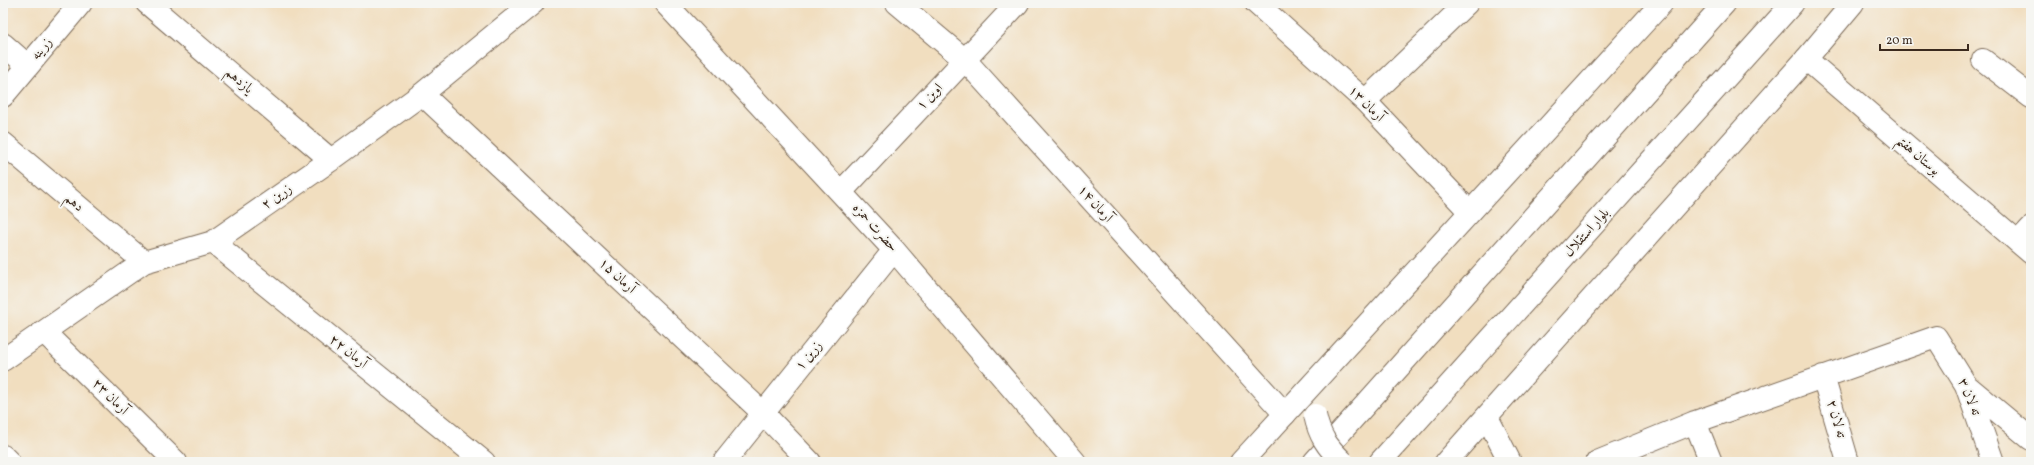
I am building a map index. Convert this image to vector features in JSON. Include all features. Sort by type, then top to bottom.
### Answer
[{"type":"street","name":"زرینه","points":[[3,96],[81,3]]},
{"type":"street","name":"یازدهم","points":[[147,3],[331,160]]},
{"type":"street","name":"زرین ۲","points":[[3,360],[144,262],[213,242],[331,160],[422,94],[533,3]]},
{"type":"street","name":"حضرت حمزه","points":[[665,3],[894,250],[1075,462]]},
{"type":"street","name":"آرمان ۱۴","points":[[897,3],[965,60],[1285,414]]},
{"type":"street","name":"اوین ۱","points":[[841,192],[1018,3]]},
{"type":"street","name":"آرمان ۱۳","points":[[1256,3],[1365,101],[1470,212]]},
{"type":"street","points":[[1365,101],[1467,3]]},
{"type":"street","points":[[1241,462],[1662,3]]},
{"type":"street","points":[[1314,462],[1725,3]]},
{"type":"street","name":"بلوار استقلال","points":[[1380,462],[1793,3]]},
{"type":"street","points":[[1446,462],[1806,59],[1853,3]]},
{"type":"street","points":[[3,44],[28,66]]},
{"type":"street","name":"بوستان هفتم","points":[[1806,59],[2027,241]]},
{"type":"street","points":[[1983,60],[2031,97]]},
{"type":"street","name":"آرمان ۱۵","points":[[422,94],[763,414],[810,462]]},
{"type":"street","name":"دهم","points":[[3,143],[144,262]]},
{"type":"street","name":"آرمان ۲۲","points":[[213,242],[484,462]]},
{"type":"street","name":"زرین ۱","points":[[724,462],[894,250]]},
{"type":"street","name":"آرمان ۲۳","points":[[44,332],[176,462]]},
{"type":"street","name":"ته لان ۳","points":[[1823,376],[1936,337],[1966,385],[1993,462]]},
{"type":"street","points":[[1322,374],[1315,415],[1318,432],[1333,453],[1343,462]]},
{"type":"street","points":[[1597,462],[1694,422],[1823,376]]},
{"type":"street","name":"ته لان ۲","points":[[1823,376],[1848,462]]},
{"type":"street","points":[[1966,385],[2031,439]]},
{"type":"street","points":[[1487,417],[1510,462]]},
{"type":"street","points":[[1694,422],[1710,462]]},
{"type":"street","points":[[3,456],[9,462]]}]
